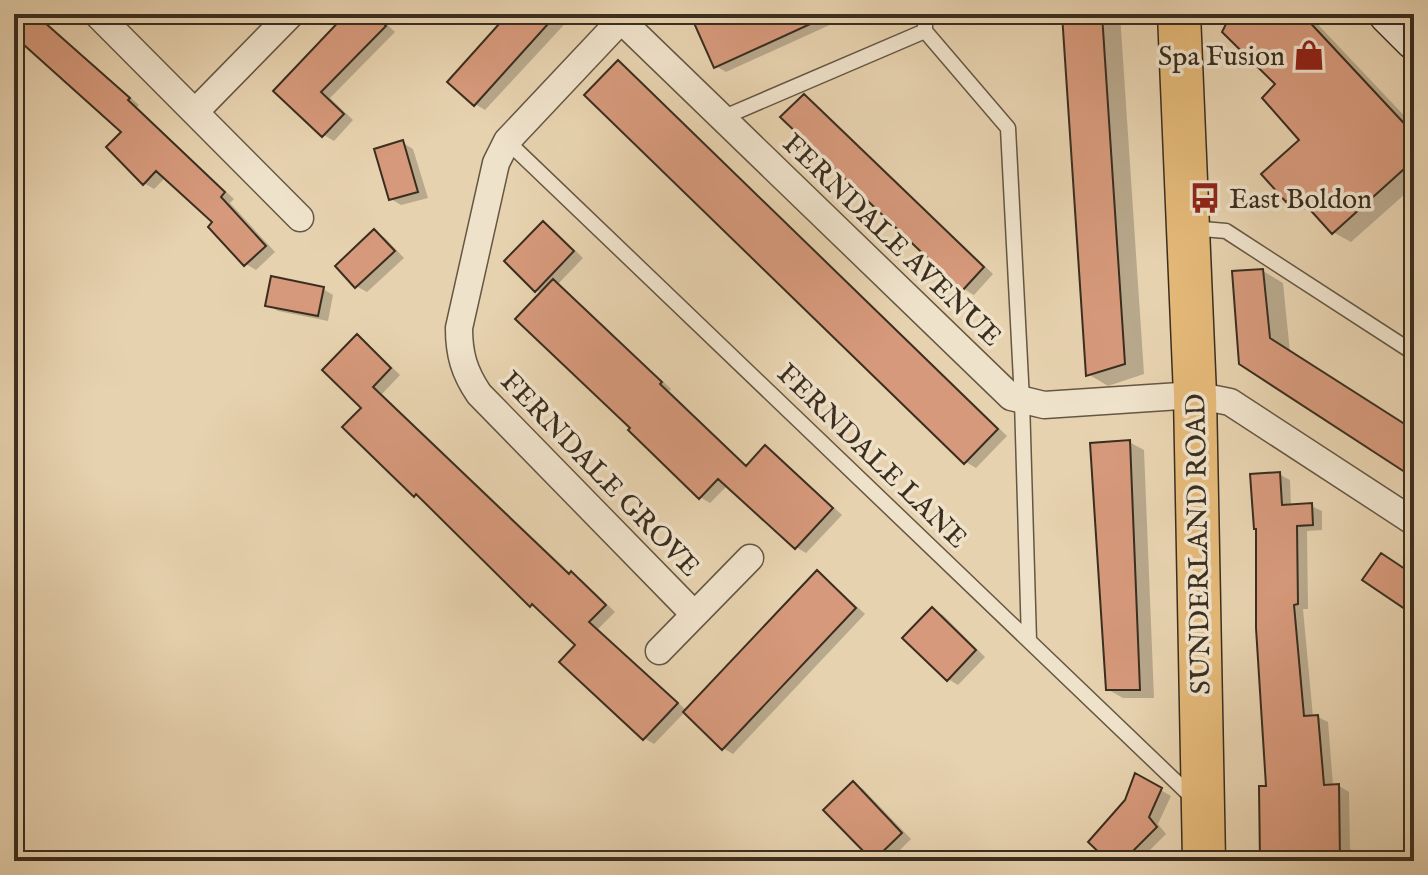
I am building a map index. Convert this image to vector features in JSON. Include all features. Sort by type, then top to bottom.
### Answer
[{"type":"main road","name":"SUNDERLAND ROAD","points":[[1179,14],[1195,395],[1204,861]]},
{"type":"main road","points":[[1388,14],[1414,40]]},
{"type":"street","points":[[97,14],[300,218]]},
{"type":"street","points":[[195,112],[291,14]]},
{"type":"street","points":[[507,141],[625,17]]},
{"type":"street","name":"FERNDALE AVENUE","points":[[625,17],[722,118],[1011,397],[1044,405],[1195,395],[1230,402],[1414,522]]},
{"type":"street","name":"FERNDALE GROVE","points":[[507,141],[496,163],[459,328],[459,350],[466,374],[479,394],[694,614]]},
{"type":"street","points":[[659,651],[750,558]]},
{"type":"lane","points":[[925,14],[925,31]]},
{"type":"lane","name":"FERNDALE AVENUE","points":[[722,118],[925,31],[1008,128],[1022,400],[1029,641]]},
{"type":"lane","name":"FERNDALE LANE","points":[[507,141],[1202,807]]},
{"type":"lane","points":[[1189,227],[1226,231],[1414,353]]},
{"type":"building","points":[[14,14],[35,14],[130,98],[128,100],[225,192],[221,197],[266,246],[244,266],[208,227],[212,222],[156,171],[143,185],[106,147],[121,132],[14,36]]},
{"type":"building","points":[[346,14],[374,14],[386,26],[321,92],[344,114],[322,137],[273,91]]},
{"type":"building","points":[[508,14],[557,14],[474,106],[447,82]]},
{"type":"building","points":[[690,14],[832,14],[714,68]]},
{"type":"building","points":[[1062,14],[1102,14],[1125,364],[1086,376]]},
{"type":"building","points":[[1231,14],[1302,14],[1414,134],[1414,160],[1332,234],[1295,193],[1286,202],[1261,174],[1299,140],[1262,98],[1275,84],[1222,32]]},
{"type":"building","points":[[618,60],[998,429],[964,464],[584,95]]},
{"type":"building","points":[[804,94],[984,267],[962,291],[780,117]]},
{"type":"building","points":[[403,140],[418,192],[389,200],[374,149]]},
{"type":"building","points":[[543,221],[574,251],[535,292],[504,261]]},
{"type":"building","points":[[374,229],[395,251],[355,288],[335,266]]},
{"type":"building","points":[[1263,269],[1270,338],[1414,430],[1414,478],[1239,364],[1232,271]]},
{"type":"building","points":[[271,276],[324,287],[318,316],[265,306]]},
{"type":"building","points":[[553,279],[746,466],[765,445],[833,508],[795,549],[718,479],[699,499],[628,430],[630,428],[515,319]]},
{"type":"building","points":[[357,334],[391,368],[373,387],[569,574],[571,571],[606,605],[589,622],[678,703],[643,740],[559,662],[575,645],[532,604],[530,607],[416,494],[414,497],[342,427],[361,408],[322,370]]},
{"type":"building","points":[[1130,440],[1140,690],[1106,690],[1090,443]]},
{"type":"building","points":[[1280,472],[1282,505],[1312,503],[1313,525],[1297,526],[1298,604],[1294,605],[1304,716],[1318,715],[1324,785],[1339,784],[1340,861],[1260,861],[1259,786],[1266,786],[1256,628],[1256,529],[1250,474]]},
{"type":"building","points":[[1381,553],[1414,575],[1414,595],[1405,609],[1362,580]]},
{"type":"building","points":[[817,570],[856,608],[722,750],[683,712]]},
{"type":"building","points":[[932,607],[976,650],[947,681],[902,638]]},
{"type":"building","points":[[1135,773],[1162,788],[1149,817],[1157,827],[1123,861],[1108,861],[1088,842],[1125,800]]},
{"type":"building","points":[[853,781],[902,833],[873,861],[823,810]]},
{"type":"place","name":"Spa Fusion","points":[[1309,55]]},
{"type":"place","name":"East Boldon","points":[[1205,198]]}]
